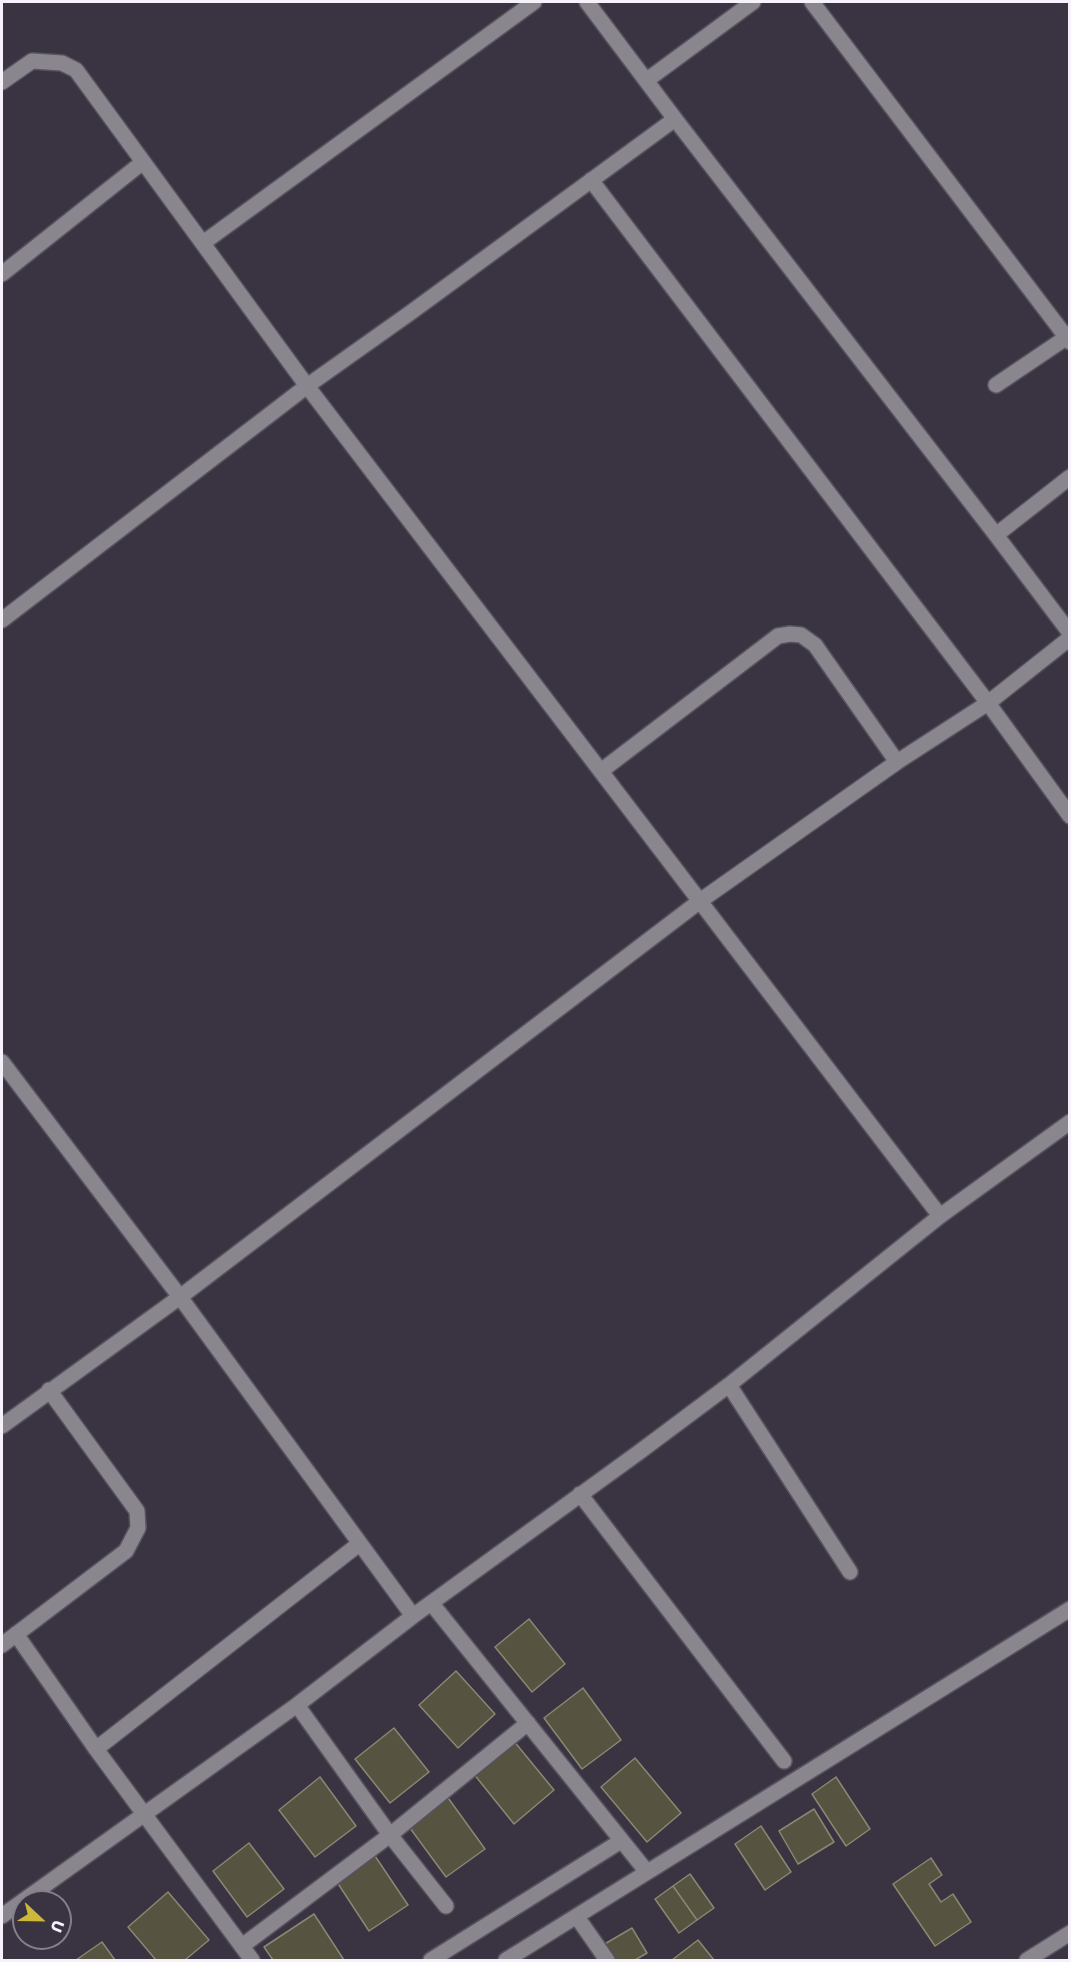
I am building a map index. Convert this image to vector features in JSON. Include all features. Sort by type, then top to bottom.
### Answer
[{"type":"street","points":[[203,243],[534,2]]},
{"type":"street","points":[[588,2],[675,119],[1070,633]]},
{"type":"street","points":[[646,80],[753,2]]},
{"type":"street","points":[[812,2],[1068,338],[996,385]]},
{"type":"street","points":[[2,82],[32,61],[62,63],[76,70],[307,386],[940,1216]]},
{"type":"street","points":[[2,620],[307,386],[675,119]]},
{"type":"street","points":[[2,274],[143,162]]},
{"type":"street","points":[[591,180],[988,703],[1070,816]]},
{"type":"street","points":[[996,535],[1070,477]]},
{"type":"street","points":[[601,771],[778,636],[790,634],[801,635],[815,645],[897,762]]},
{"type":"street","points":[[2,1426],[180,1297],[700,901],[897,762],[988,703],[1070,638]]},
{"type":"street","points":[[2,1062],[180,1297],[413,1616]]},
{"type":"street","points":[[2,1916],[297,1705],[413,1616],[729,1385],[940,1216],[1070,1122]]},
{"type":"street","points":[[729,1385],[850,1572]]},
{"type":"street","points":[[2,1645],[126,1551],[138,1528],[137,1511],[49,1390]]},
{"type":"street","points":[[580,1494],[784,1761]]},
{"type":"street","points":[[96,1749],[359,1544]]},
{"type":"street","points":[[432,1604],[647,1872]]},
{"type":"street","points":[[506,1960],[1070,1609]]},
{"type":"street","points":[[16,1634],[96,1749],[252,1960]]},
{"type":"street","points":[[297,1705],[390,1835],[446,1906]]},
{"type":"street","points":[[242,1946],[390,1835],[528,1723]]},
{"type":"street","points":[[431,1960],[621,1840]]},
{"type":"street","points":[[577,1917],[607,1960]]},
{"type":"street","points":[[1027,1960],[1070,1933]]},
{"type":"building","points":[[529,1619],[565,1664],[532,1692],[495,1647]]},
{"type":"building","points":[[456,1671],[495,1714],[458,1748],[419,1705]]},
{"type":"building","points":[[583,1688],[621,1740],[582,1769],[544,1718]]},
{"type":"building","points":[[394,1728],[429,1772],[390,1803],[355,1759]]},
{"type":"building","points":[[513,1740],[554,1790],[514,1824],[473,1773]]},
{"type":"building","points":[[635,1758],[681,1813],[647,1842],[601,1787]]},
{"type":"building","points":[[320,1777],[356,1826],[315,1857],[279,1810]]},
{"type":"building","points":[[836,1777],[870,1829],[846,1846],[812,1794]]},
{"type":"building","points":[[446,1795],[485,1849],[446,1877],[407,1824]]},
{"type":"building","points":[[814,1809],[834,1842],[798,1864],[779,1831]]},
{"type":"building","points":[[761,1826],[791,1872],[765,1890],[735,1844]]},
{"type":"building","points":[[249,1843],[284,1889],[247,1917],[213,1871]]},
{"type":"building","points":[[373,1853],[408,1905],[369,1931],[335,1879]]},
{"type":"building","points":[[931,1858],[942,1875],[929,1884],[941,1902],[953,1894],[971,1922],[935,1946],[893,1884]]},
{"type":"building","points":[[690,1874],[714,1908],[697,1920],[673,1886]]},
{"type":"building","points":[[673,1886],[697,1920],[679,1933],[655,1899]]},
{"type":"building","points":[[168,1892],[209,1940],[185,1960],[156,1960],[128,1927]]},
{"type":"building","points":[[314,1914],[344,1960],[273,1960],[264,1947]]},
{"type":"building","points":[[632,1928],[647,1953],[635,1960],[612,1960],[603,1945]]},
{"type":"building","points":[[698,1940],[714,1960],[672,1960]]},
{"type":"building","points":[[102,1942],[115,1960],[76,1960]]}]
